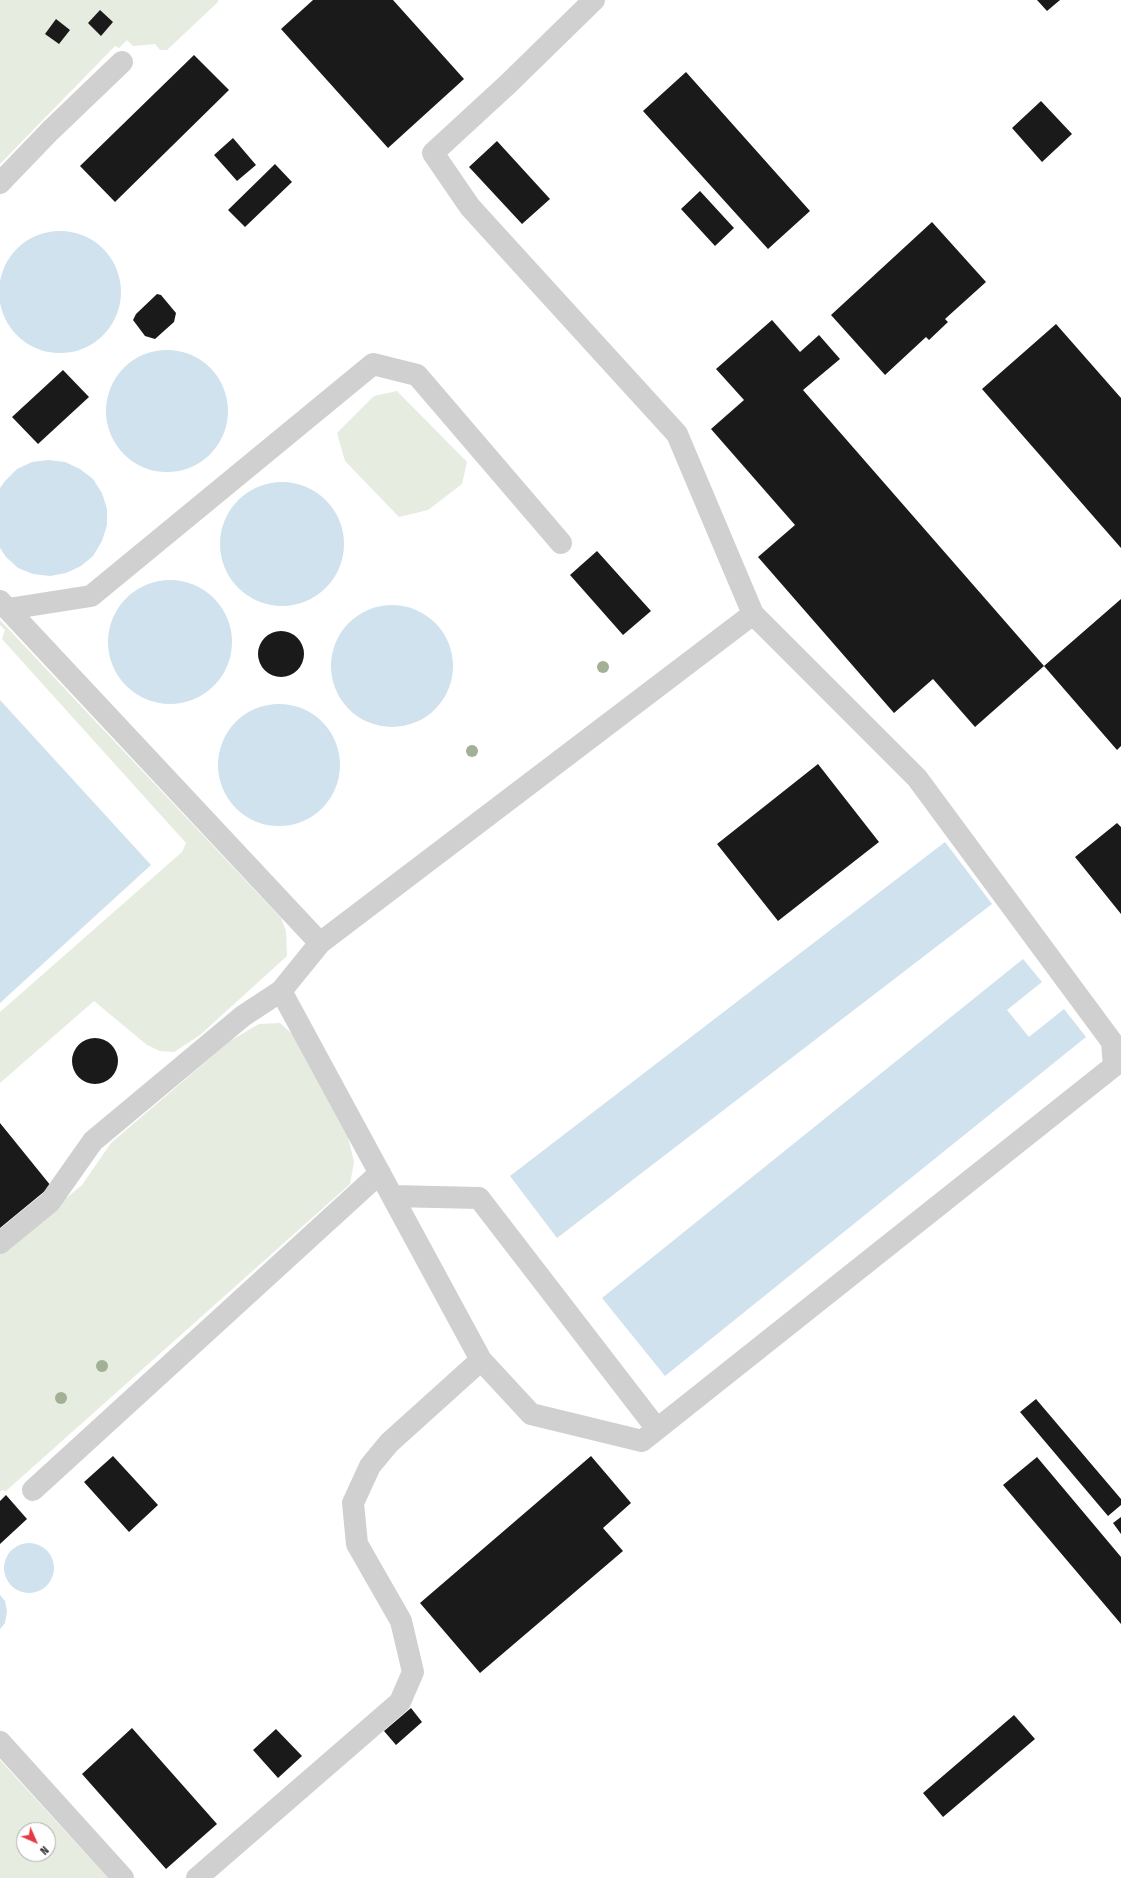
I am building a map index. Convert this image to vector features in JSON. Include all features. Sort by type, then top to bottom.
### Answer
[{"type":"lane","points":[[281,991],[481,1360],[531,1414],[642,1441],[1114,1066],[1112,1042],[917,778],[753,614],[677,434],[470,207],[434,153],[508,84],[594,0]]},
{"type":"lane","points":[[0,183],[50,131],[122,62]]},
{"type":"lane","points":[[4,605],[91,596],[373,364],[417,375],[561,544]]},
{"type":"lane","points":[[4,605],[320,943]]},
{"type":"lane","points":[[0,1243],[50,1202],[93,1141],[243,1016],[281,991],[320,943],[753,614]]},
{"type":"lane","points":[[33,1490],[380,1173]]},
{"type":"lane","points":[[392,1196],[479,1198],[657,1429]]},
{"type":"lane","points":[[197,1878],[400,1702],[413,1672],[400,1622],[357,1544],[353,1503],[370,1466],[389,1443],[481,1360]]},
{"type":"lane","points":[[0,1742],[123,1878]]},
{"type":"shaded area","points":[[0,0],[218,0],[218,2],[167,50],[160,50],[155,44],[133,46],[127,40],[119,48],[115,46],[0,164]]},
{"type":"shaded area","points":[[397,391],[467,462],[462,484],[428,510],[399,517],[345,461],[337,433],[374,396]]},
{"type":"shaded area","points":[[0,620],[281,918],[286,931],[287,956],[200,1035],[174,1052],[160,1051],[147,1045],[94,1001],[0,1083],[0,1012],[182,852],[186,843],[2,639],[5,630],[0,625]]},
{"type":"shaded area","points":[[280,1023],[300,1041],[344,1120],[354,1162],[350,1184],[6,1491],[2,1490],[0,1492],[0,1253],[82,1185],[111,1143],[230,1041],[259,1024]]},
{"type":"shaded area","points":[[0,1760],[108,1878],[0,1878]]},
{"type":"water","points":[[60,231],[83,235],[94,241],[103,249],[111,258],[117,269],[121,292],[117,315],[111,326],[103,335],[94,343],[83,349],[60,353],[37,349],[26,343],[17,335],[9,326],[3,315],[-1,292],[3,269],[9,258],[17,249],[26,241],[37,235]]},
{"type":"water","points":[[167,350],[190,354],[201,360],[210,368],[218,377],[224,388],[228,411],[224,434],[218,445],[210,454],[201,462],[190,468],[167,472],[144,468],[133,462],[124,454],[116,445],[110,434],[106,411],[110,388],[116,377],[124,368],[133,360],[144,354]]},
{"type":"water","points":[[48,460],[65,462],[80,469],[93,479],[102,493],[107,509],[107,525],[102,541],[93,556],[81,566],[66,573],[50,576],[33,574],[18,568],[6,557],[0,548],[0,488],[17,469],[32,462]]},
{"type":"water","points":[[282,482],[294,483],[306,487],[326,500],[339,520],[343,532],[343,556],[339,568],[326,588],[306,601],[294,605],[282,606],[270,605],[258,601],[238,588],[225,568],[221,556],[220,544],[221,532],[225,520],[238,500],[258,487],[270,483]]},
{"type":"water","points":[[170,580],[194,585],[214,598],[227,618],[232,642],[227,666],[214,686],[194,699],[170,704],[146,699],[126,686],[113,666],[108,642],[113,618],[126,598],[146,585]]},
{"type":"water","points":[[392,605],[404,606],[415,610],[435,623],[448,643],[452,654],[452,678],[448,689],[435,709],[415,722],[404,726],[392,727],[380,726],[369,722],[349,709],[336,689],[332,678],[331,666],[332,654],[336,643],[349,623],[369,610],[380,606]]},
{"type":"water","points":[[0,700],[151,865],[0,1003]]},
{"type":"water","points":[[279,704],[291,705],[302,709],[313,714],[322,722],[330,731],[335,742],[339,753],[339,777],[335,788],[330,799],[322,808],[313,816],[302,821],[291,825],[279,826],[267,825],[256,821],[245,816],[236,808],[228,799],[223,788],[219,777],[218,765],[219,753],[223,742],[228,731],[236,722],[245,714],[256,709],[267,705]]},
{"type":"water","points":[[945,842],[992,904],[557,1238],[510,1176]]},
{"type":"water","points":[[1023,959],[1042,982],[1007,1010],[1029,1037],[1064,1009],[1086,1037],[665,1376],[602,1298]]},
{"type":"water","points":[[29,1543],[43,1547],[50,1554],[54,1568],[50,1582],[43,1589],[29,1593],[15,1589],[8,1582],[4,1568],[8,1554],[15,1547]]},
{"type":"water","points":[[0,1595],[5,1601],[7,1611],[5,1623],[0,1629]]},
{"type":"building","points":[[313,0],[393,0],[464,79],[388,148],[281,29]]},
{"type":"building","points":[[1037,0],[1060,0],[1047,11]]},
{"type":"building","points":[[100,10],[113,22],[101,36],[88,23]]},
{"type":"building","points":[[56,19],[70,30],[59,44],[45,34]]},
{"type":"building","points":[[194,55],[229,90],[115,202],[80,166]]},
{"type":"building","points":[[686,72],[810,211],[768,249],[643,111]]},
{"type":"building","points":[[1041,101],[1072,134],[1042,162],[1012,128]]},
{"type":"building","points":[[233,138],[256,165],[237,181],[214,155]]},
{"type":"building","points":[[497,141],[550,199],[522,224],[469,167]]},
{"type":"building","points":[[275,164],[292,182],[245,227],[228,210]]},
{"type":"building","points":[[700,191],[734,228],[715,246],[681,209]]},
{"type":"building","points":[[932,222],[986,282],[945,319],[948,322],[929,340],[926,337],[885,375],[831,315]]},
{"type":"building","points":[[157,294],[161,295],[176,313],[174,322],[155,339],[145,336],[133,320],[136,314]]},
{"type":"building","points":[[772,320],[800,352],[819,335],[840,359],[803,390],[1044,666],[975,727],[933,679],[894,713],[758,557],[795,525],[711,429],[744,400],[716,369]]},
{"type":"building","points":[[1056,324],[1121,398],[1121,548],[982,389]]},
{"type":"building","points":[[63,370],[89,397],[38,444],[12,417]]},
{"type":"building","points":[[597,551],[651,611],[623,635],[570,575]]},
{"type":"building","points":[[1121,599],[1121,746],[1117,750],[1044,666]]},
{"type":"building","points":[[281,631],[294,635],[300,641],[304,654],[300,667],[294,673],[281,677],[268,673],[262,667],[258,654],[262,641],[268,635]]},
{"type":"building","points":[[818,764],[879,842],[778,921],[717,844]]},
{"type":"building","points":[[1117,823],[1121,827],[1121,914],[1075,857]]},
{"type":"building","points":[[90,1038],[100,1038],[108,1042],[114,1048],[118,1056],[118,1066],[114,1074],[108,1080],[100,1084],[90,1084],[82,1080],[76,1074],[72,1066],[72,1056],[76,1048],[82,1042]]},
{"type":"building","points":[[0,1123],[51,1186],[0,1228]]},
{"type":"building","points":[[1036,1399],[1121,1499],[1121,1505],[1108,1516],[1020,1412]]},
{"type":"building","points":[[113,1456],[158,1505],[129,1532],[84,1482]]},
{"type":"building","points":[[591,1456],[631,1503],[603,1528],[623,1551],[480,1673],[420,1603]]},
{"type":"building","points":[[1037,1457],[1121,1557],[1121,1624],[1003,1485]]},
{"type":"building","points":[[6,1495],[27,1519],[0,1544],[0,1501]]},
{"type":"building","points":[[1121,1517],[1121,1534],[1113,1523]]},
{"type":"building","points":[[411,1708],[422,1722],[396,1745],[384,1731]]},
{"type":"building","points":[[1014,1715],[1035,1739],[943,1817],[923,1793]]},
{"type":"building","points":[[132,1728],[217,1824],[166,1869],[82,1774]]},
{"type":"building","points":[[276,1729],[302,1756],[278,1778],[253,1750]]}]
